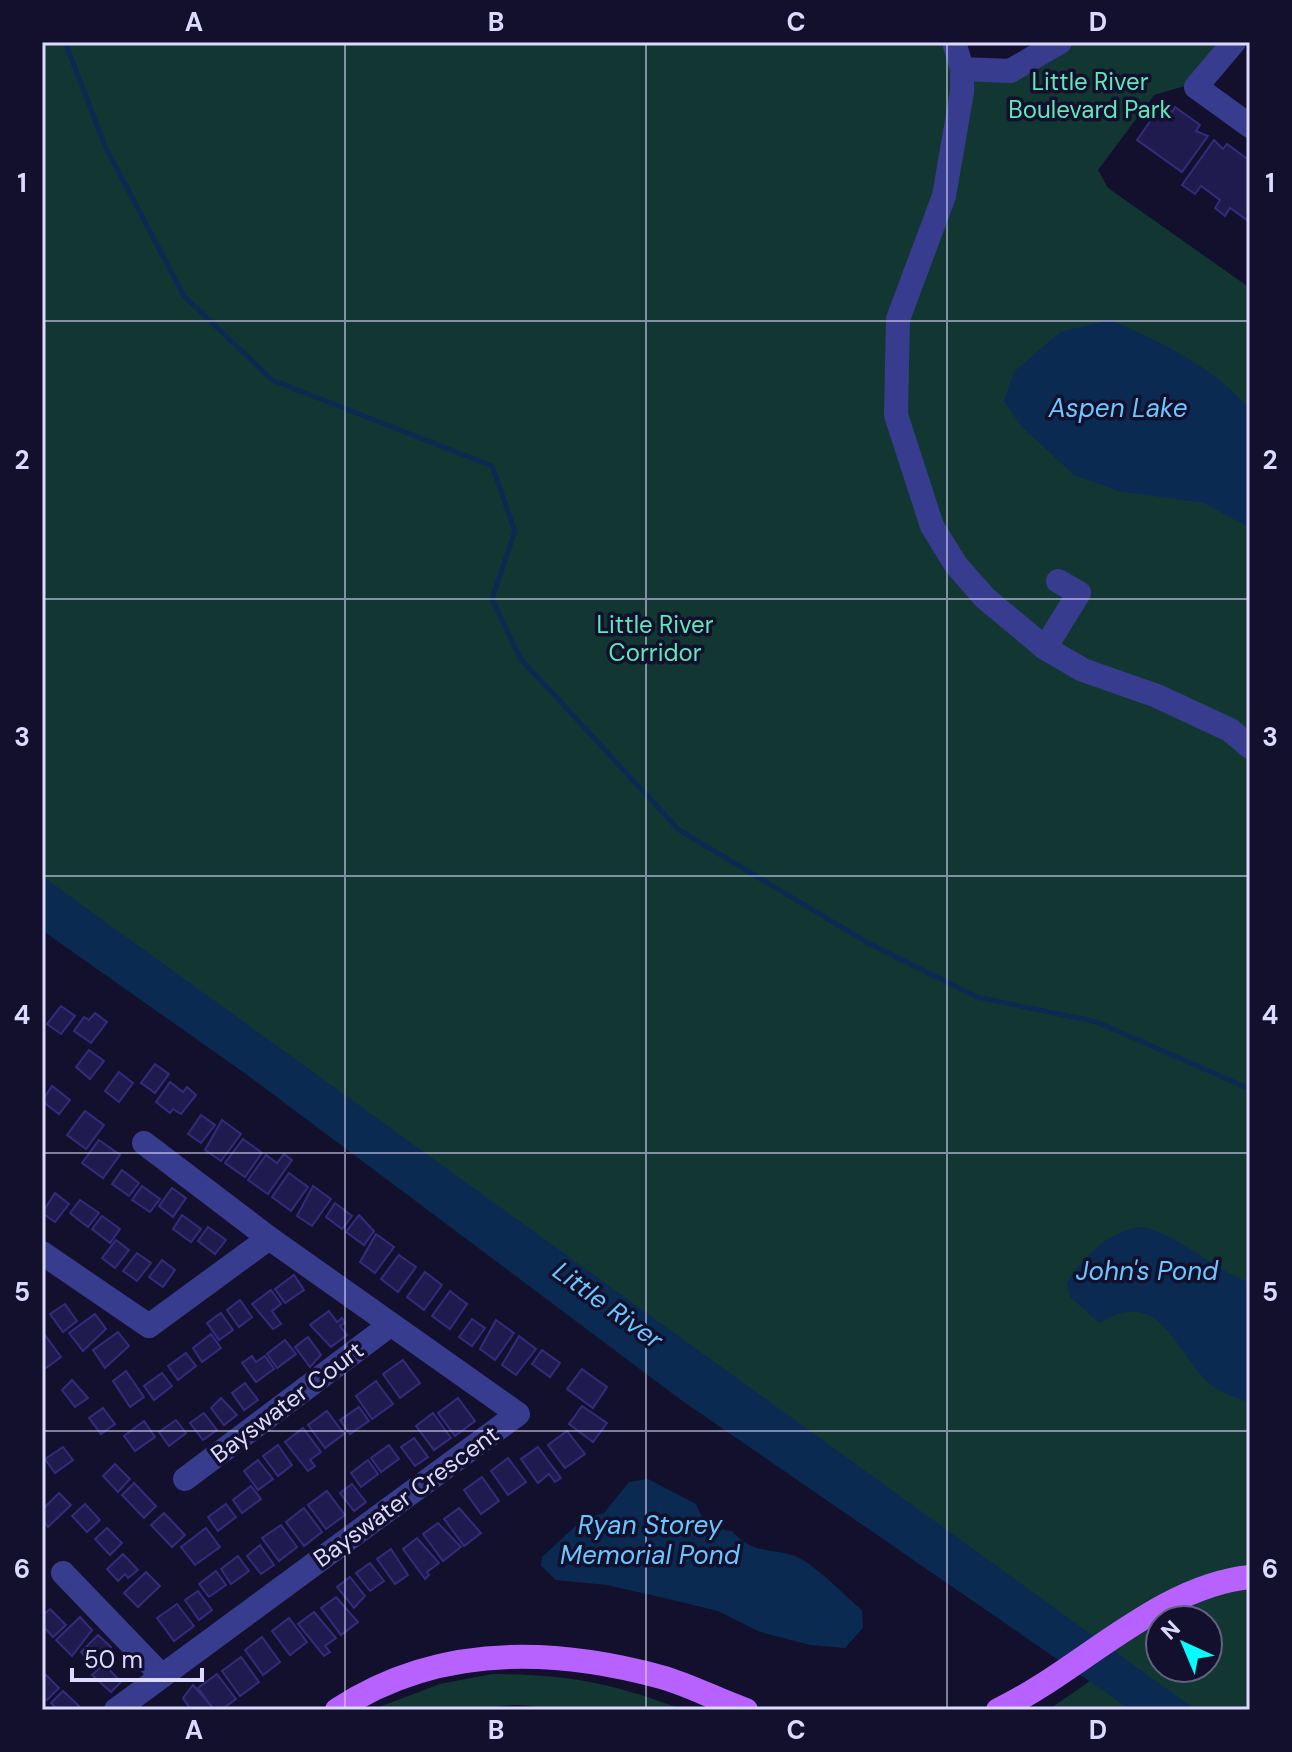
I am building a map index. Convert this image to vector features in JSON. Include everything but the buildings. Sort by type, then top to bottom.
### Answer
[{"type":"main road","points":[[998,1710],[1031,1694],[1131,1623],[1226,1580],[1250,1577]]},
{"type":"main road","points":[[337,1710],[363,1692],[466,1658],[524,1655],[581,1659],[663,1677],[733,1708]]},
{"type":"street","points":[[954,42],[962,69],[962,92],[944,196],[898,319],[896,415],[932,526],[956,565],[1014,626],[1045,648],[1083,670],[1157,696],[1230,730],[1250,747]]},
{"type":"street","points":[[962,69],[1010,71],[1060,42]]},
{"type":"street","points":[[1234,42],[1196,87],[1250,126]]},
{"type":"street","points":[[1045,648],[1079,593],[1058,581]]},
{"type":"street","name":"Bayswater Crescent","points":[[116,1710],[518,1414],[269,1238],[144,1143]]},
{"type":"street","points":[[42,1253],[149,1326],[269,1238]]},
{"type":"street","name":"Bayswater Court","points":[[185,1479],[390,1325]]},
{"type":"street","points":[[63,1573],[162,1676]]},
{"type":"green space","name":"Little River Corridor","points":[[42,42],[954,42],[962,69],[1009,71],[1060,42],[1221,42],[1185,86],[1154,95],[1098,170],[1108,188],[1250,288],[1250,1710],[1048,1710],[1090,1681],[680,1399],[249,1076],[42,930]]},
{"type":"green space","points":[[492,1674],[590,1682],[684,1710],[548,1710],[516,1705],[483,1710],[371,1710],[440,1684]]},
{"type":"water","name":"Aspen Lake","points":[[1110,320],[1186,357],[1222,382],[1250,410],[1250,528],[1204,503],[1118,491],[1074,475],[1021,426],[1004,401],[1014,372],[1060,332]]},
{"type":"water","name":"Little River","points":[[42,876],[1144,1672],[1144,1684],[1160,1684],[1196,1710],[1131,1710],[680,1399],[249,1076],[42,930]]},
{"type":"water","name":"John's Pond","points":[[1144,1227],[1171,1238],[1250,1283],[1250,1403],[1210,1384],[1165,1328],[1152,1317],[1138,1312],[1120,1313],[1099,1323],[1070,1297],[1067,1283],[1091,1253],[1110,1238]]},
{"type":"water","name":"Ryan Storey Memorial Pond","points":[[648,1479],[696,1504],[709,1524],[732,1531],[756,1548],[790,1554],[807,1563],[862,1610],[863,1628],[845,1648],[810,1645],[760,1632],[718,1611],[607,1585],[556,1580],[541,1566],[542,1557],[583,1519],[604,1513],[629,1482]]},
{"type":"waterway","points":[[65,42],[105,146],[184,296],[272,380],[492,466],[515,531],[492,599],[520,658],[679,830],[870,944],[977,997],[1097,1022],[1250,1089]]},
{"type":"park label","name":"Little River Boulevard Park","points":[[1090,95]]}]
